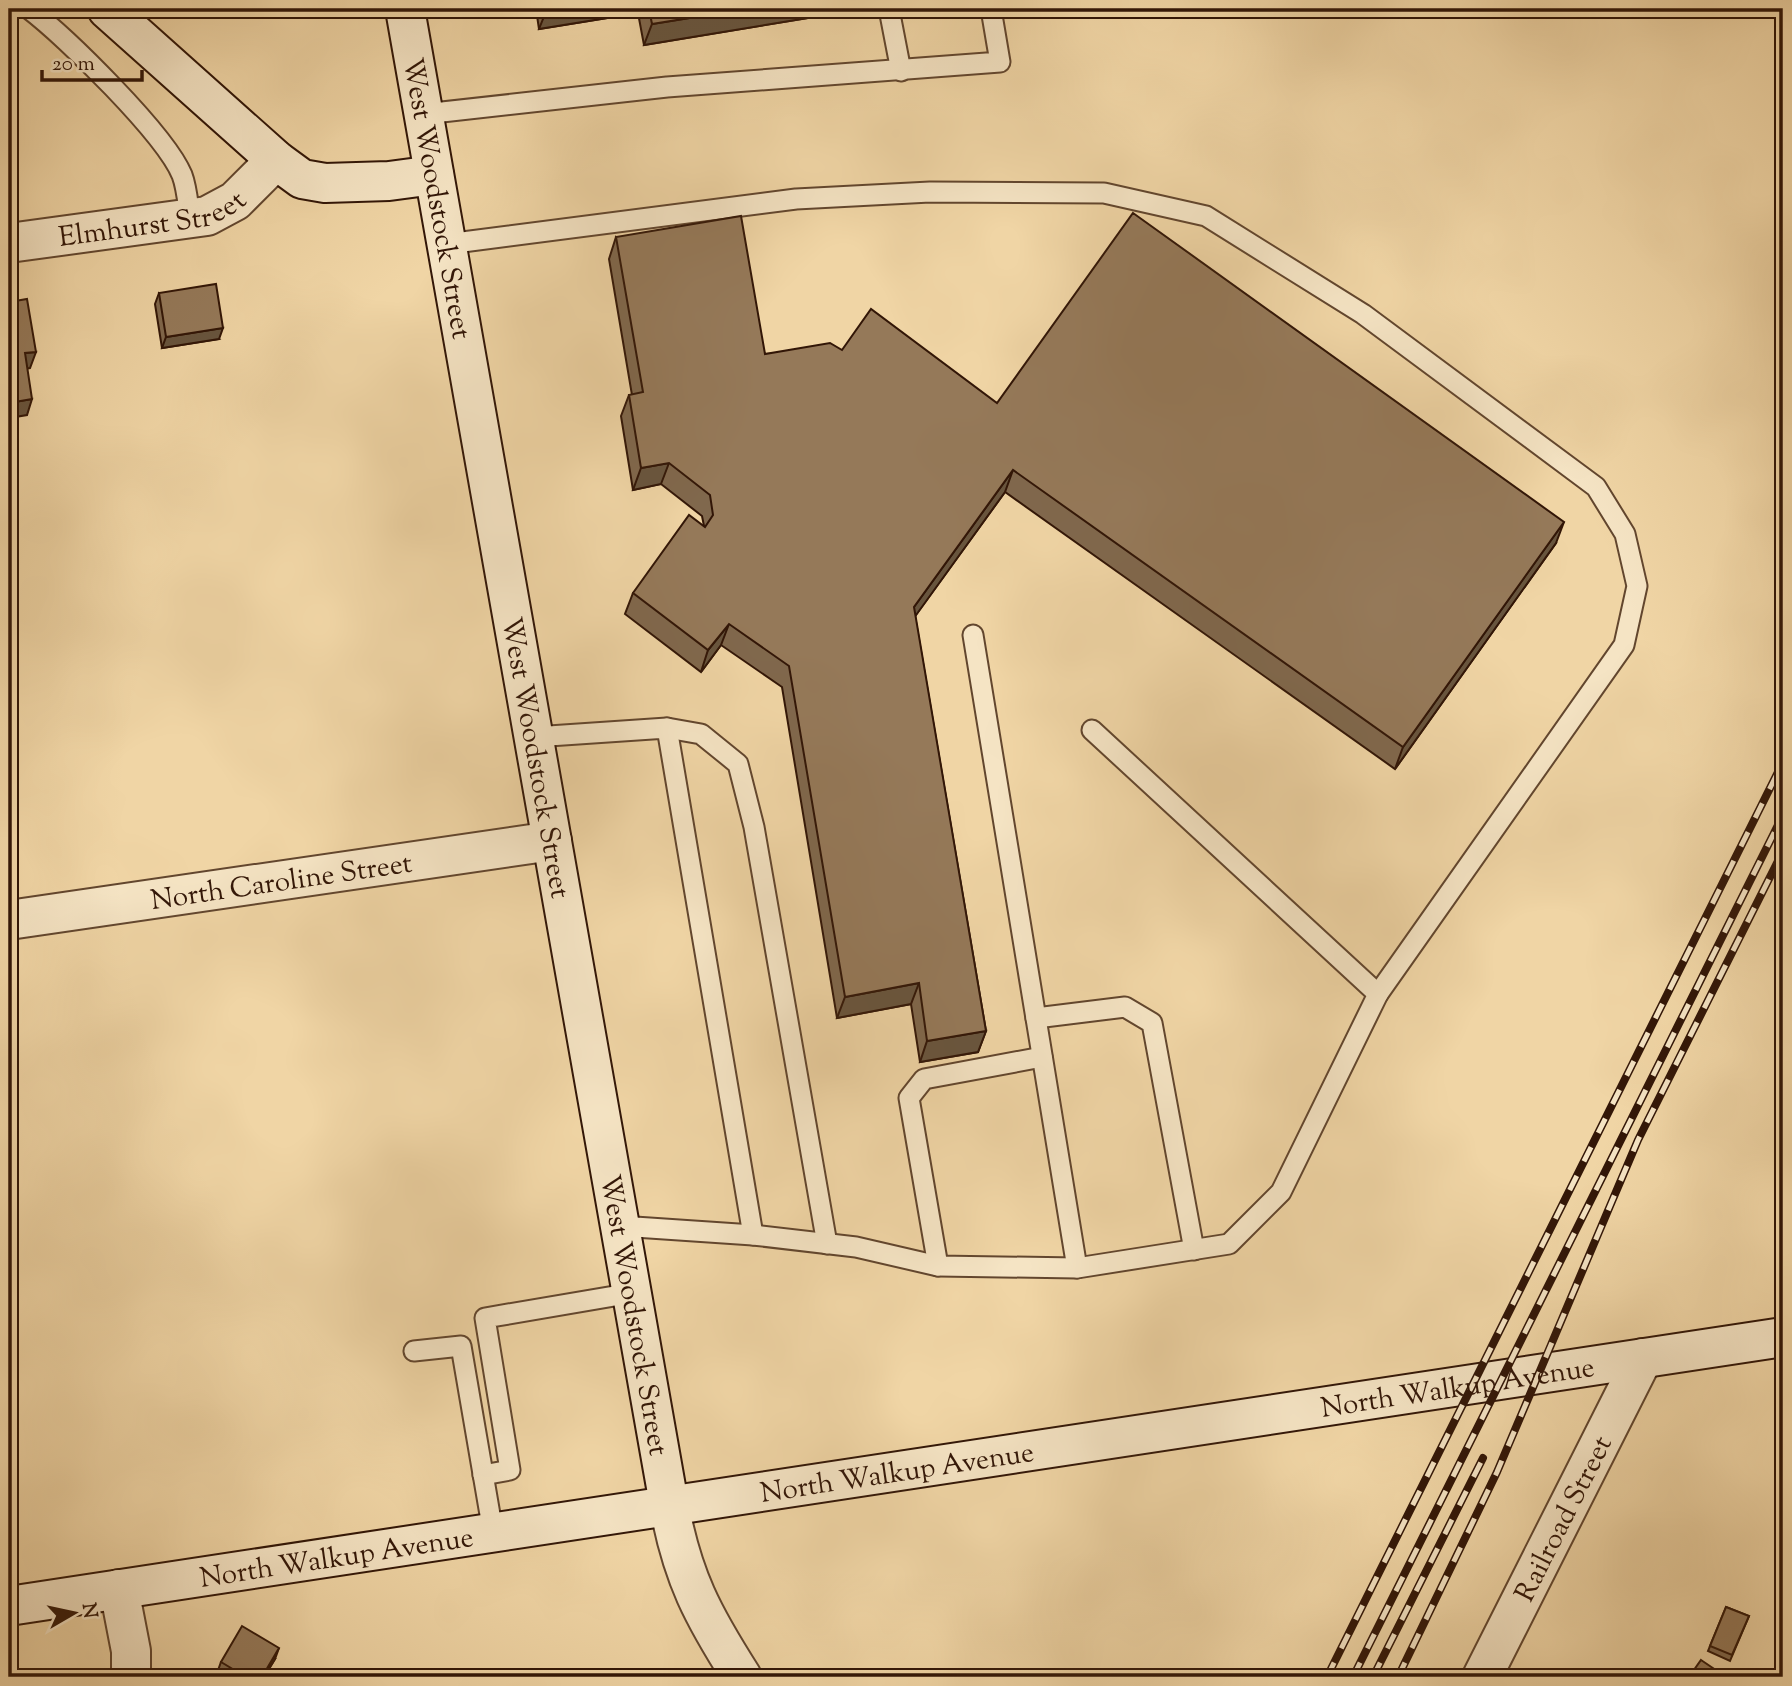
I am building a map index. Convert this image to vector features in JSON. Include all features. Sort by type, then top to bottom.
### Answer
[{"type":"street","points":[[107,9],[276,160],[302,179],[325,183],[389,181],[435,175]]},
{"type":"street","name":"West Woodstock Street","points":[[405,9],[678,1554],[694,1592],[742,1677]]},
{"type":"street","name":"Elmhurst Street","points":[[9,243],[207,216],[235,201],[276,160]]},
{"type":"street","name":"North Caroline Street","points":[[9,919],[552,841]]},
{"type":"street","name":"North Walkup Avenue","points":[[9,1606],[1783,1336]]},
{"type":"street","name":"Railroad Street","points":[[1482,1677],[1643,1358]]},
{"type":"street","points":[[119,1589],[131,1651],[131,1677]]},
{"type":"lane","points":[[29,9],[54,27],[158,138],[182,176],[190,218]]},
{"type":"lane","points":[[889,9],[901,71]]},
{"type":"lane","points":[[424,114],[667,87],[1000,62],[991,9]]},
{"type":"lane","points":[[447,244],[796,199],[930,192],[1104,193],[1206,216],[1363,314],[1596,487],[1625,534],[1637,586],[1624,645],[1378,994],[1281,1192],[1229,1244],[1077,1268],[938,1266],[856,1247],[753,1235],[620,1226]]},
{"type":"lane","points":[[973,635],[1077,1268]]},
{"type":"lane","points":[[667,728],[753,1235]]},
{"type":"lane","points":[[534,737],[667,728],[701,734],[738,764],[754,827],[827,1244]]},
{"type":"lane","points":[[1092,730],[1378,994]]},
{"type":"lane","points":[[1036,1018],[1125,1007],[1152,1023],[1194,1250]]},
{"type":"lane","points":[[938,1266],[909,1098],[924,1079],[1042,1057]]},
{"type":"lane","points":[[483,1475],[510,1470],[485,1318],[632,1293]]},
{"type":"lane","points":[[414,1351],[461,1346],[493,1532]]},
{"type":"building","points":[[649,9],[745,9],[652,24]]},
{"type":"building","points":[[1133,213],[1564,522],[1403,747],[1013,470],[914,607],[986,1031],[927,1041],[919,983],[845,997],[789,666],[729,624],[708,650],[633,593],[689,515],[705,527],[713,515],[710,495],[669,463],[641,468],[629,395],[643,392],[616,237],[741,216],[765,354],[830,343],[842,350],[871,309],[997,403]]},
{"type":"building","points":[[216,284],[223,328],[166,337],[159,293]]},
{"type":"building","points":[[27,299],[36,352],[25,353],[32,399],[9,403],[9,302]]},
{"type":"building","points":[[1726,1607],[1749,1616],[1732,1655],[1710,1646]]},
{"type":"building","points":[[242,1626],[279,1648],[262,1677],[246,1677],[221,1662]]},
{"type":"building","points":[[1701,1660],[1726,1677],[1689,1677]]},
{"type":"railway","points":[[1327,1677],[1783,762]]},
{"type":"railway","points":[[1353,1677],[1783,815]]},
{"type":"railway","points":[[1398,1677],[1497,1472],[1638,1140],[1783,851]]},
{"type":"railway","points":[[1373,1677],[1483,1458]]}]
